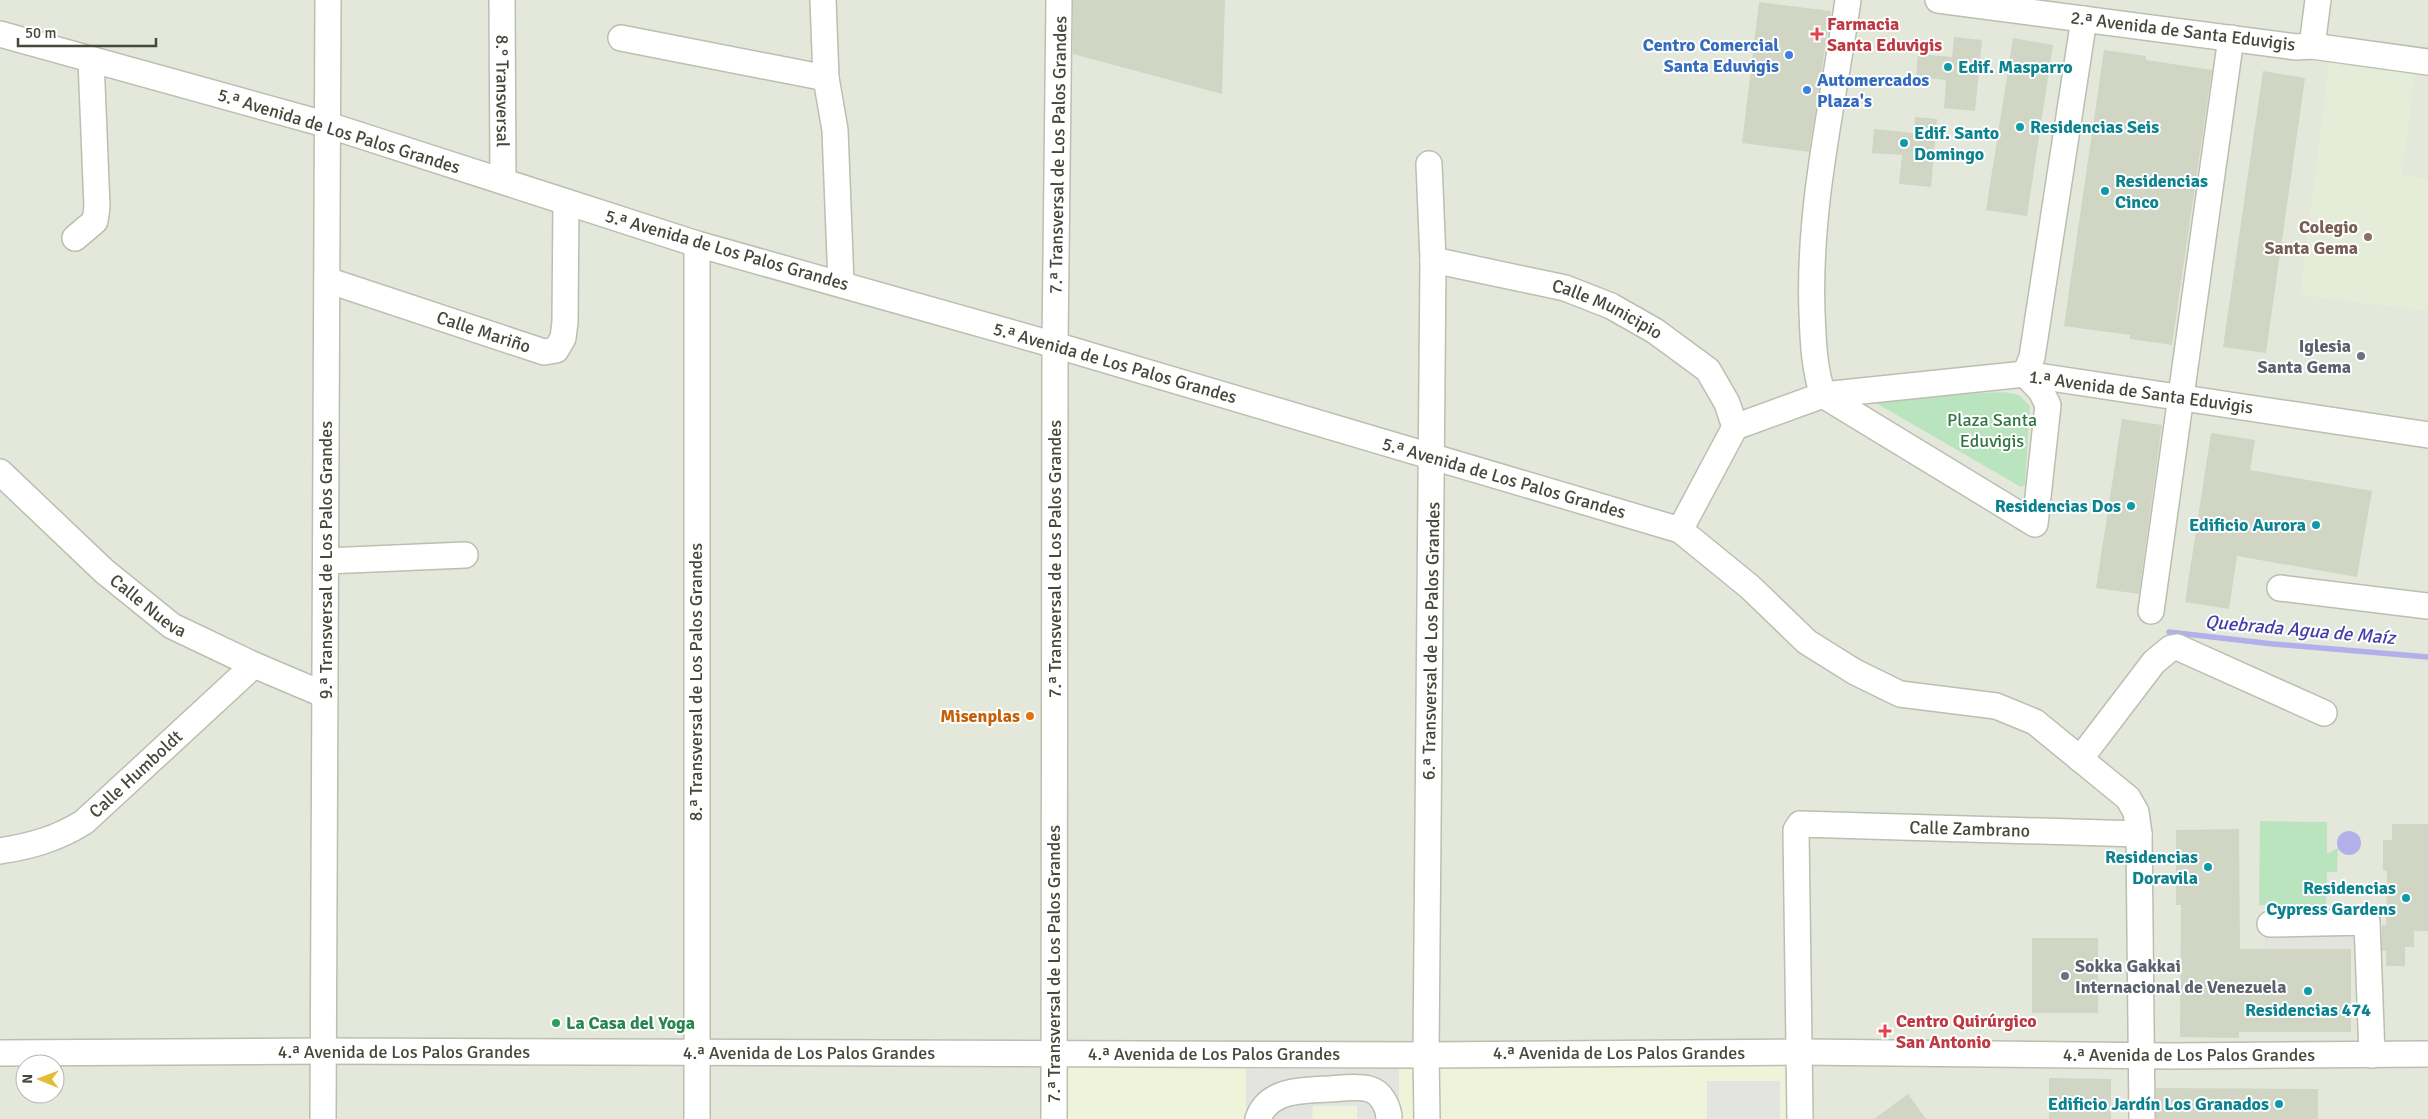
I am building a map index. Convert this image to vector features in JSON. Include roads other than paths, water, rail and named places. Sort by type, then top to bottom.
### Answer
[{"type":"street","name":"9.ª Transversal de Los Palos Grandes","points":[[323,1119],[328,0]]},
{"type":"street","name":"8.° Transversal","points":[[502,0],[503,182]]},
{"type":"street","points":[[823,0],[826,78],[835,130],[841,283]]},
{"type":"street","name":"7.ª Transversal de Los Palos Grandes","points":[[1054,1119],[1055,345],[1060,0]]},
{"type":"street","points":[[1848,0],[1816,198],[1811,280],[1817,377],[1823,395],[2035,524],[2048,405],[2041,391],[2025,374],[2032,357],[2084,19]]},
{"type":"street","name":"2.ª Avenida de Santa Eduvigis","points":[[1938,0],[2296,47],[2312,46],[2428,62]]},
{"type":"street","points":[[2312,46],[2318,0]]},
{"type":"street","name":"5.ª Avenida de Los Palos Grandes","points":[[0,34],[328,125],[697,244],[841,283],[1055,345],[1680,530],[1750,587],[1807,642],[1855,672],[1900,694],[1996,706],[2034,722],[2128,798],[2136,812],[2139,834],[2142,1119]]},
{"type":"street","points":[[621,38],[826,78]]},
{"type":"street","points":[[2151,611],[2231,38]]},
{"type":"street","points":[[75,238],[95,221],[97,207],[91,60]]},
{"type":"street","name":"6.ª Transversal de Los Palos Grandes","points":[[1428,1119],[1426,1055],[1434,260],[1429,164]]},
{"type":"street","name":"Calle Mariño","points":[[327,280],[544,352],[556,350],[564,338],[566,202]]},
{"type":"street","name":"8.ª Transversal de Los Palos Grandes","points":[[697,244],[697,1119]]},
{"type":"street","name":"Calle Municipio","points":[[1434,260],[1565,288],[1625,314],[1655,331],[1708,370],[1728,403],[1735,427]]},
{"type":"street","name":"1.ª Avenida de Santa Eduvigis","points":[[1823,395],[2025,374],[2428,435]]},
{"type":"street","points":[[1680,530],[1735,427],[1823,395]]},
{"type":"street","name":"Calle Nueva","points":[[0,472],[104,571],[172,626],[254,665],[325,695]]},
{"type":"street","points":[[326,561],[465,555]]},
{"type":"street","points":[[2280,588],[2428,606]]},
{"type":"street","points":[[2080,759],[2154,662],[2171,648],[2177,647],[2324,713]]},
{"type":"street","name":"Calle Humboldt","points":[[0,851],[46,841],[64,834],[84,822],[254,665]]},
{"type":"street","name":"Calle Zambrano","points":[[1800,1052],[1796,830],[1800,824],[2139,834]]},
{"type":"street","points":[[2270,924],[2367,922],[2372,1055]]},
{"type":"street","name":"4.ª Avenida de Los Palos Grandes","points":[[0,1053],[324,1051],[1426,1055],[1800,1052],[2142,1056],[2428,1054]]},
{"type":"street","points":[[1800,1052],[1800,1119]]},
{"type":"street","points":[[1258,1119],[1265,1104],[1292,1091],[1355,1087],[1370,1089],[1382,1098],[1389,1114],[1389,1119]]},
{"type":"water","points":[[2349,831],[2357,835],[2361,843],[2357,851],[2349,855],[2341,851],[2337,843],[2341,835]]},
{"type":"waterway","name":"Quebrada Agua de Maíz","points":[[2169,632],[2273,644],[2428,657]]},
{"type":"place","name":"Farmacia Santa Eduvigis","points":[[1817,34]]},
{"type":"place","name":"Centro Comercial Santa Eduvigis","points":[[1789,55]]},
{"type":"place","name":"Edif. Masparro","points":[[1948,67]]},
{"type":"place","name":"Automercados Plaza's","points":[[1807,90]]},
{"type":"place","name":"Residencias Seis","points":[[2020,127]]},
{"type":"place","name":"Edif. Santo Domingo","points":[[1904,143]]},
{"type":"place","name":"Residencias Cinco","points":[[2105,191]]},
{"type":"place","name":"Colegio Santa Gema","points":[[2368,237]]},
{"type":"place","name":"Iglesia Santa Gema","points":[[2361,356]]},
{"type":"place","name":"Residencias Dos","points":[[2131,506]]},
{"type":"place","name":"Edificio Aurora","points":[[2316,525]]},
{"type":"place","name":"Misenplas","points":[[1030,716]]},
{"type":"place","name":"Residencias Doravila","points":[[2208,867]]},
{"type":"place","name":"Residencias Cypress Gardens","points":[[2406,898]]},
{"type":"place","name":"Sokka Gakkai Internacional de Venezuela","points":[[2065,976]]},
{"type":"place","name":"Residencias 474","points":[[2308,991]]},
{"type":"place","name":"La Casa del Yoga","points":[[556,1023]]},
{"type":"place","name":"Centro Quirúrgico San Antonio","points":[[1885,1031]]},
{"type":"place","name":"Edificio Jardín Los Granados","points":[[2279,1104]]},
{"type":"park label","name":"Plaza Santa Eduvigis","points":[[1992,430]]}]
